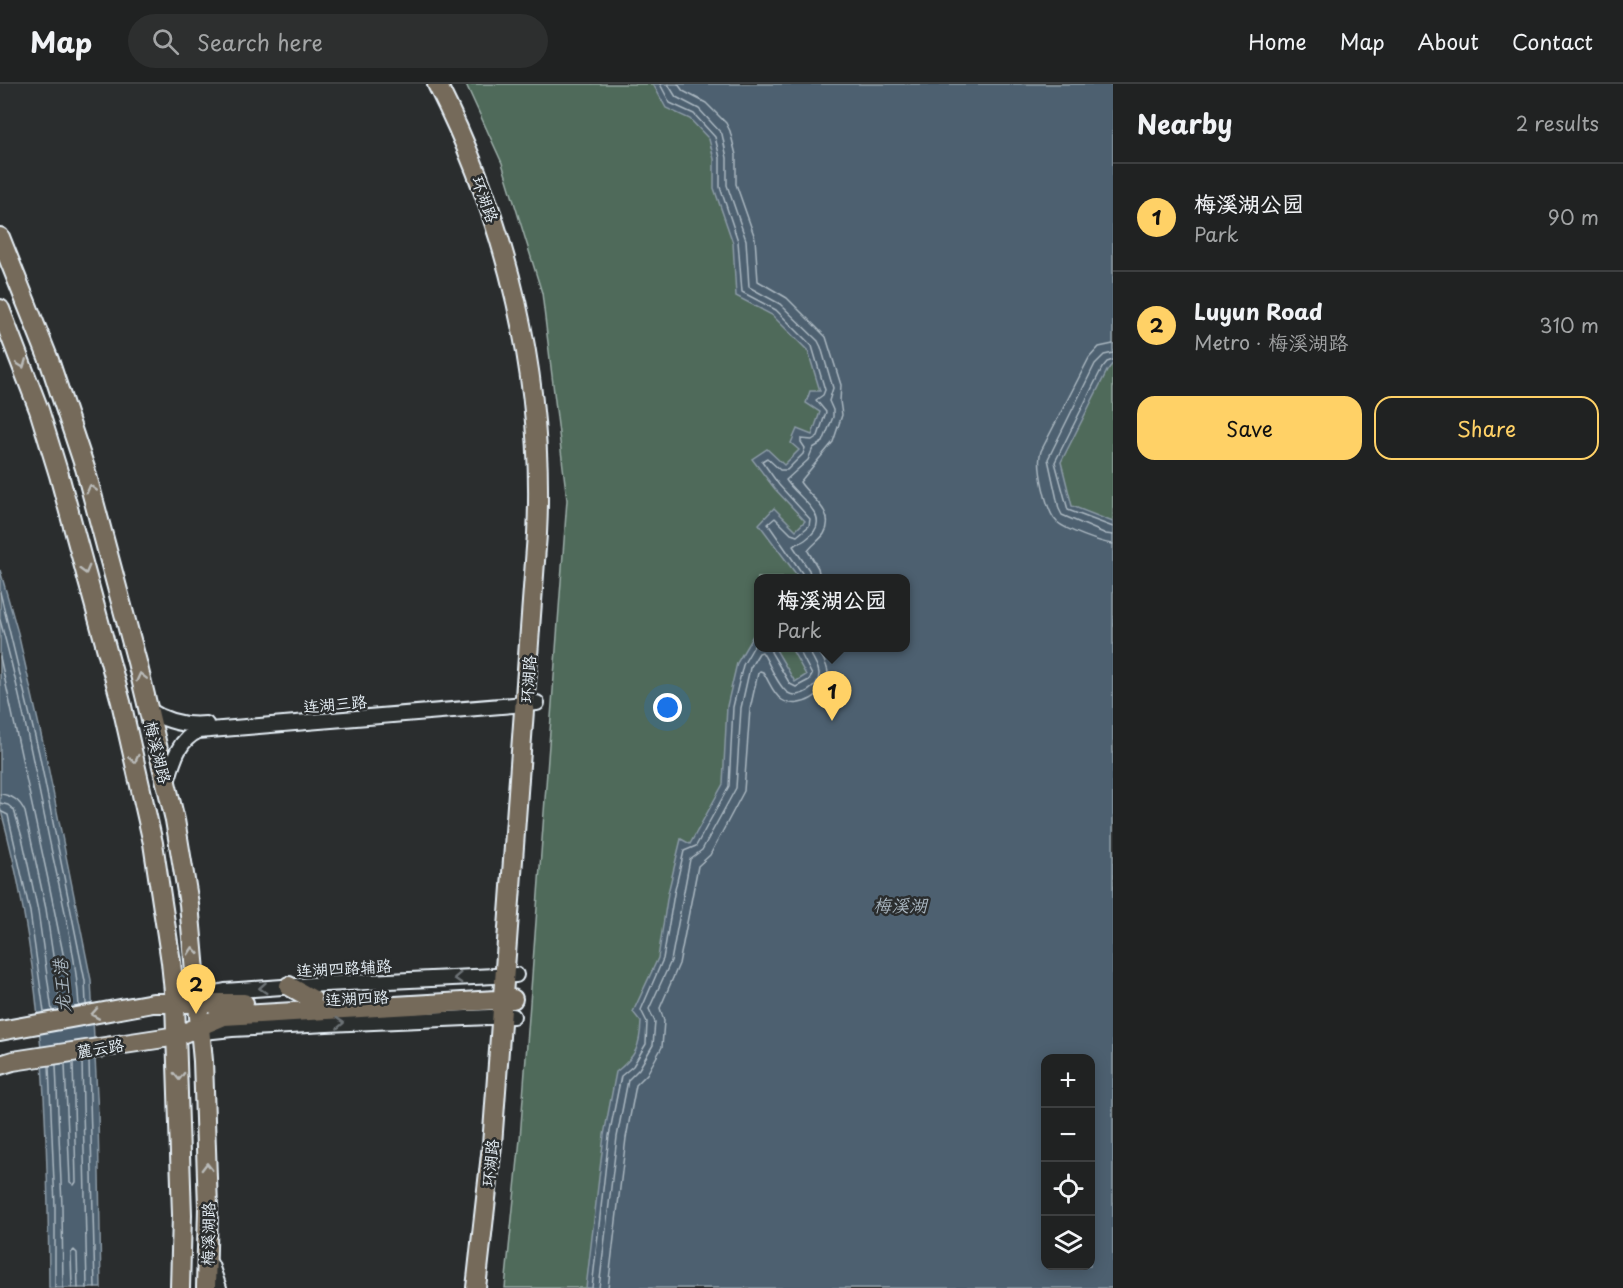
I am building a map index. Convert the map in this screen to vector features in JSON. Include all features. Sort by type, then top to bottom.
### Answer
[{"type":"main road","name":"环湖路","points":[[437,84],[462,137],[488,202],[511,279],[526,351],[537,435],[539,477],[531,701]]},
{"type":"main road","name":"环湖路","points":[[449,84],[486,166],[506,220],[525,287],[546,402],[549,435],[550,503],[531,701],[509,995],[476,1288]]},
{"type":"main road","name":"梅溪湖路","points":[[0,237],[49,360],[85,468],[149,711],[175,820],[189,904],[198,998],[207,1161],[206,1288]]},
{"type":"main road","name":"梅溪湖路","points":[[0,309],[39,410],[59,475],[121,702],[153,843],[175,1002],[182,1215],[180,1288]]},
{"type":"main road","points":[[289,986],[312,999]]},
{"type":"main road","name":"环湖路","points":[[488,1288],[505,1132],[509,995]]},
{"type":"main road","name":"连湖四路","points":[[6,1030],[153,1003],[198,998],[226,1004],[312,999],[509,995]]},
{"type":"main road","name":"连湖四路","points":[[200,1029],[207,1022],[224,1016],[400,1005],[509,995]]},
{"type":"main road","points":[[384,1021],[400,1005]]},
{"type":"main road","name":"麓云路","points":[[6,1063],[177,1036],[200,1029]]},
{"type":"street","name":"连湖三路","points":[[149,711],[170,721],[197,724],[531,701]]},
{"type":"street","name":"连湖三路","points":[[166,782],[184,741],[198,730],[531,701]]},
{"type":"street","name":"连湖四路辅路","points":[[198,998],[225,991],[289,986],[509,995]]},
{"type":"street","points":[[200,1029],[384,1021],[509,995]]},
{"type":"street","points":[[207,1253],[219,1288]]},
{"type":"green space","name":"梅溪湖","points":[[466,84],[1113,84],[1113,1288],[505,1288],[520,1139],[567,500],[542,293],[502,163]]},
{"type":"water","name":"梅溪湖","points":[[653,84],[1113,84],[1113,363],[1061,462],[1072,506],[1113,522],[1113,1288],[586,1288],[604,1135],[616,1072],[628,1061],[638,1045],[641,1022],[633,1012],[658,958],[668,893],[681,839],[690,844],[723,784],[727,706],[737,663],[754,634],[754,652],[777,652],[795,682],[806,675],[793,652],[910,652],[910,574],[796,574],[759,524],[774,508],[796,530],[805,521],[775,489],[752,459],[767,449],[784,465],[799,450],[791,443],[797,429],[812,435],[820,412],[806,403],[810,391],[820,391],[808,351],[772,315],[736,296],[733,243],[714,188],[714,159],[709,139],[690,119],[666,108]]},
{"type":"water","name":"龙王港","points":[[0,570],[18,633],[45,752],[91,980],[98,1115],[101,1288],[49,1288],[45,1106],[35,986],[15,866],[0,807]]},
{"type":"place","name":"梅溪湖公园","points":[[832,721]]},
{"type":"place","name":"Luyun Road","points":[[196,1014]]}]
